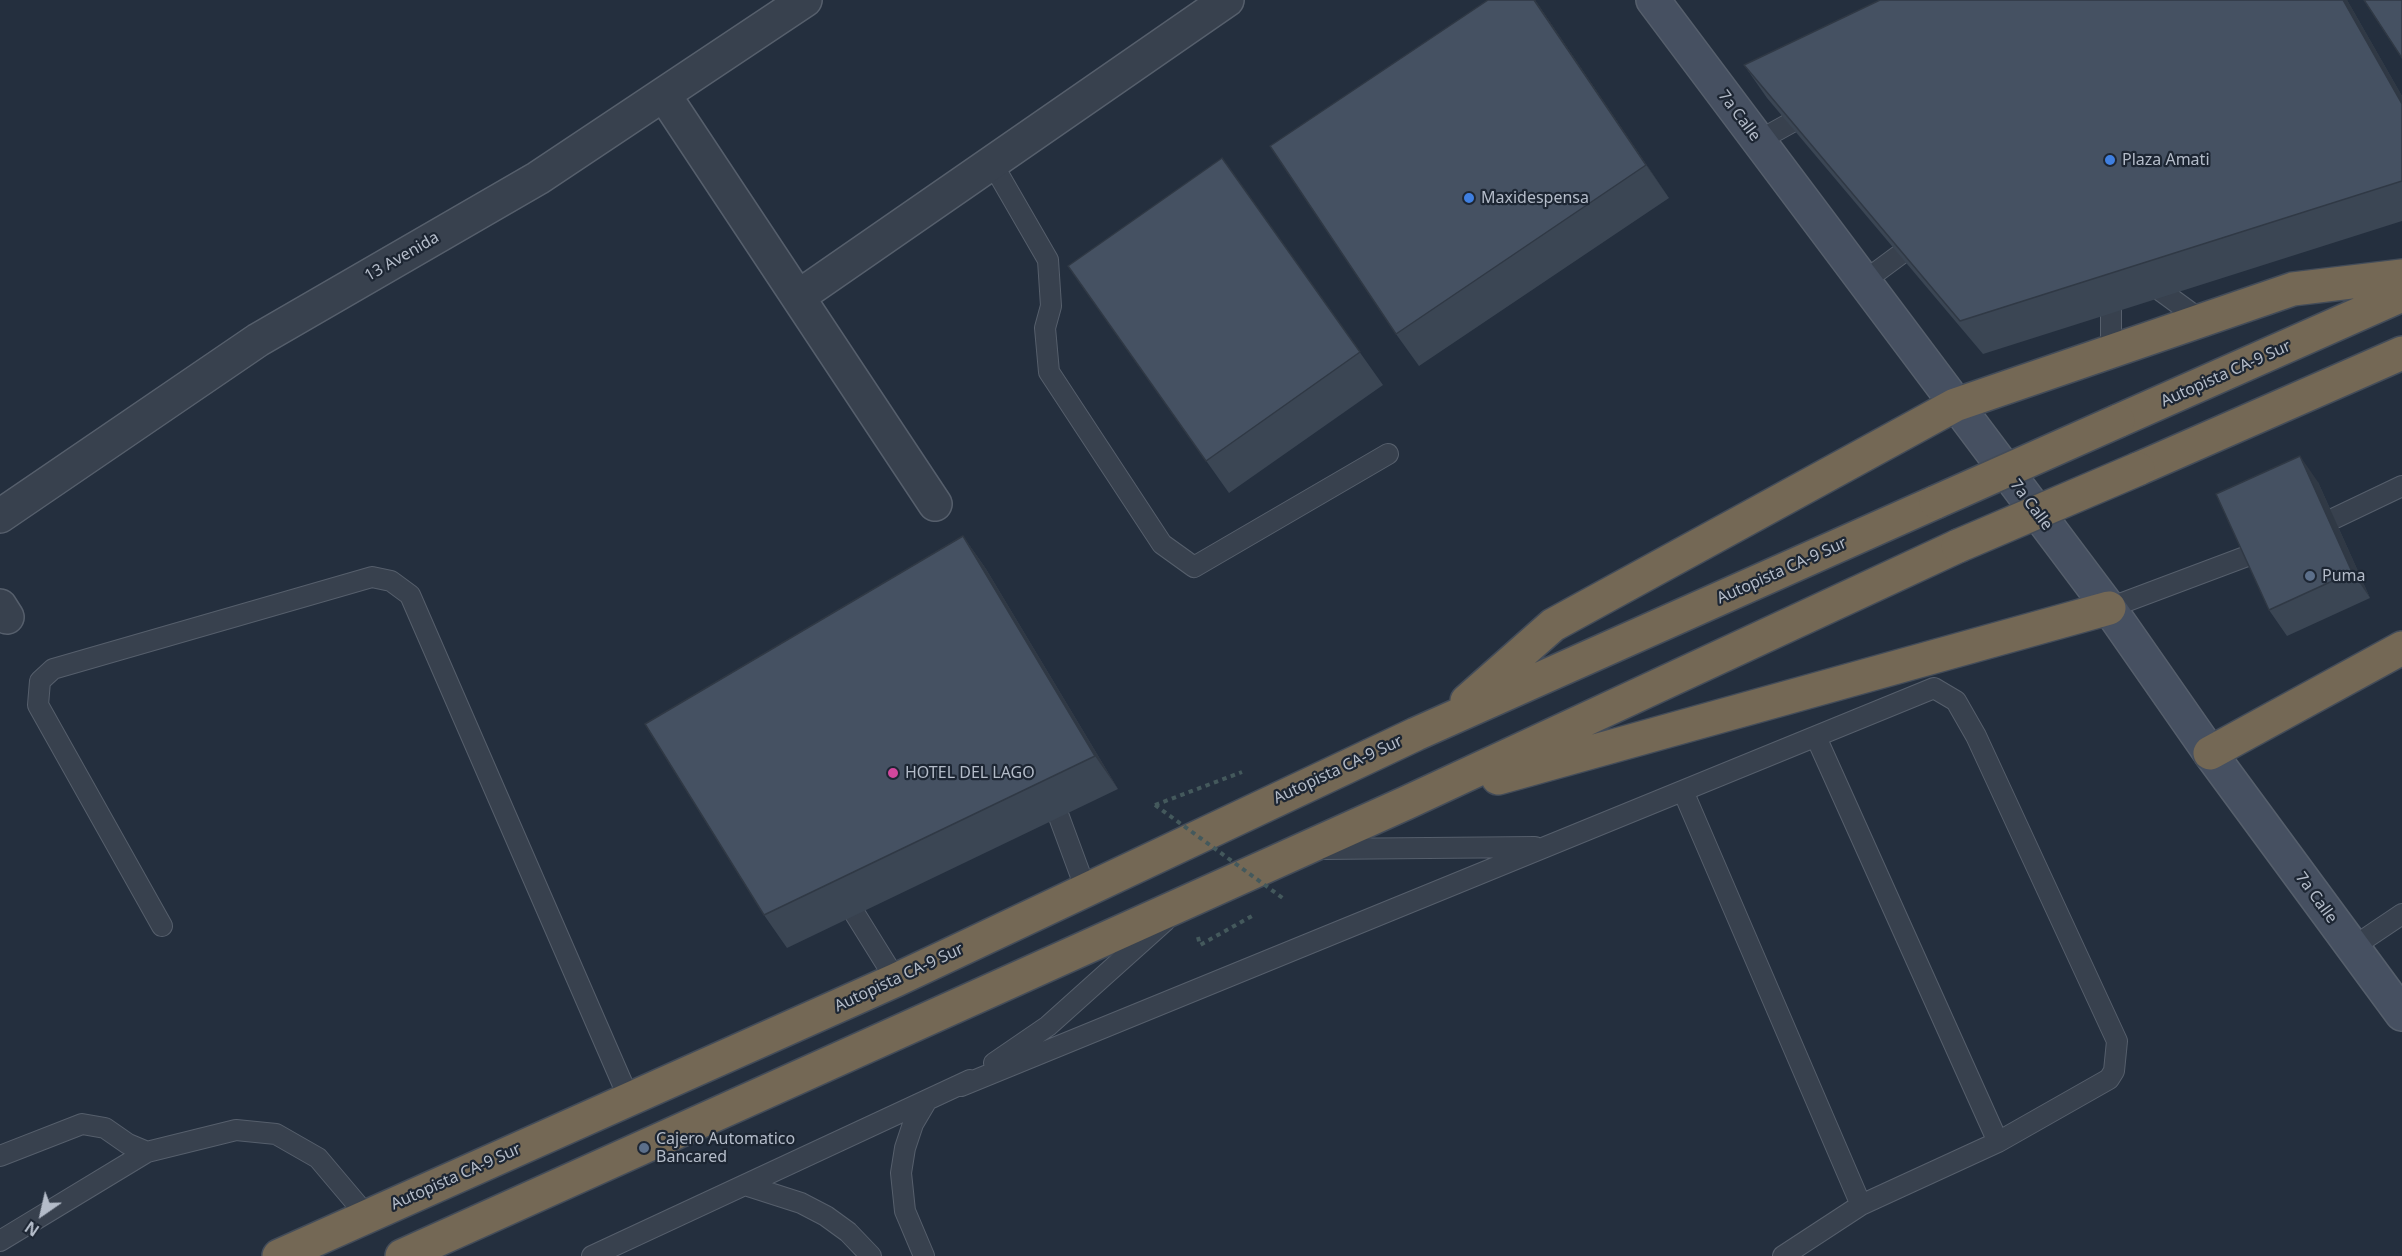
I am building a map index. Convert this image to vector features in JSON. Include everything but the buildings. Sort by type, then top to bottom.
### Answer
[{"type":"highway","points":[[1443,722],[1553,625],[1955,405],[2293,289],[2402,276]]},
{"type":"highway","name":"Autopista CA-9 Sur","points":[[279,1256],[630,1101],[896,980],[1443,722],[2402,295]]},
{"type":"highway","points":[[402,1256],[1304,849],[1958,546],[2402,353]]},
{"type":"highway","points":[[1406,802],[2109,608]]},
{"type":"highway","points":[[2210,753],[2402,648]]},
{"type":"main road","name":"7a Calle","points":[[1653,0],[2109,608],[2210,753],[2402,1014]]},
{"type":"street","name":"13 Avenida","points":[[0,516],[258,340],[538,178],[805,0]]},
{"type":"street","points":[[798,297],[1227,0]]},
{"type":"street","points":[[664,95],[935,504]]},
{"type":"lane","points":[[1758,141],[1825,103]]},
{"type":"lane","points":[[992,163],[1048,260],[1051,306],[1045,328],[1048,372],[1162,544],[1194,567],[1388,454]]},
{"type":"lane","points":[[1863,282],[1936,228]]},
{"type":"lane","points":[[2108,268],[2112,279],[2111,352]]},
{"type":"lane","points":[[2132,269],[2202,321]]},
{"type":"lane","points":[[2335,518],[2402,486]]},
{"type":"lane","points":[[2109,608],[2250,555]]},
{"type":"lane","points":[[162,926],[38,705],[40,681],[53,669],[372,577],[391,581],[410,596],[630,1101]]},
{"type":"lane","points":[[592,1256],[961,1086],[1934,688],[1956,700],[1976,736],[2117,1041],[2114,1071],[2109,1079],[1998,1142],[1861,1205],[1783,1256]]},
{"type":"lane","points":[[1816,737],[1998,1142]]},
{"type":"lane","points":[[1037,778],[1055,806],[1086,890]]},
{"type":"lane","points":[[1683,791],[1861,1205]]},
{"type":"lane","points":[[1304,849],[1546,847]]},
{"type":"lane","points":[[832,876],[896,980]]},
{"type":"lane","points":[[961,1086],[1048,1026],[1185,903]]},
{"type":"lane","points":[[2353,947],[2402,914]]},
{"type":"lane","points":[[924,1256],[905,1211],[901,1173],[905,1148],[913,1124],[926,1102]]},
{"type":"lane","points":[[0,1156],[82,1124],[105,1128],[128,1144],[147,1152]]},
{"type":"lane","points":[[0,1241],[147,1152],[236,1130],[276,1134],[318,1158],[367,1216]]},
{"type":"lane","points":[[746,1185],[801,1203],[826,1216],[848,1232],[871,1256]]},
{"type":"path","points":[[1245,771],[1155,805],[1284,898],[1273,904]]},
{"type":"path","points":[[1200,945],[1263,910]]},
{"type":"place","name":"Plaza Amati","points":[[2110,160]]},
{"type":"place","name":"Maxidespensa","points":[[1469,198]]},
{"type":"place","name":"Puma","points":[[2310,576]]},
{"type":"place","name":"HOTEL DEL LAGO","points":[[893,773]]},
{"type":"place","name":"Cajero Automatico Bancared","points":[[644,1148]]}]
